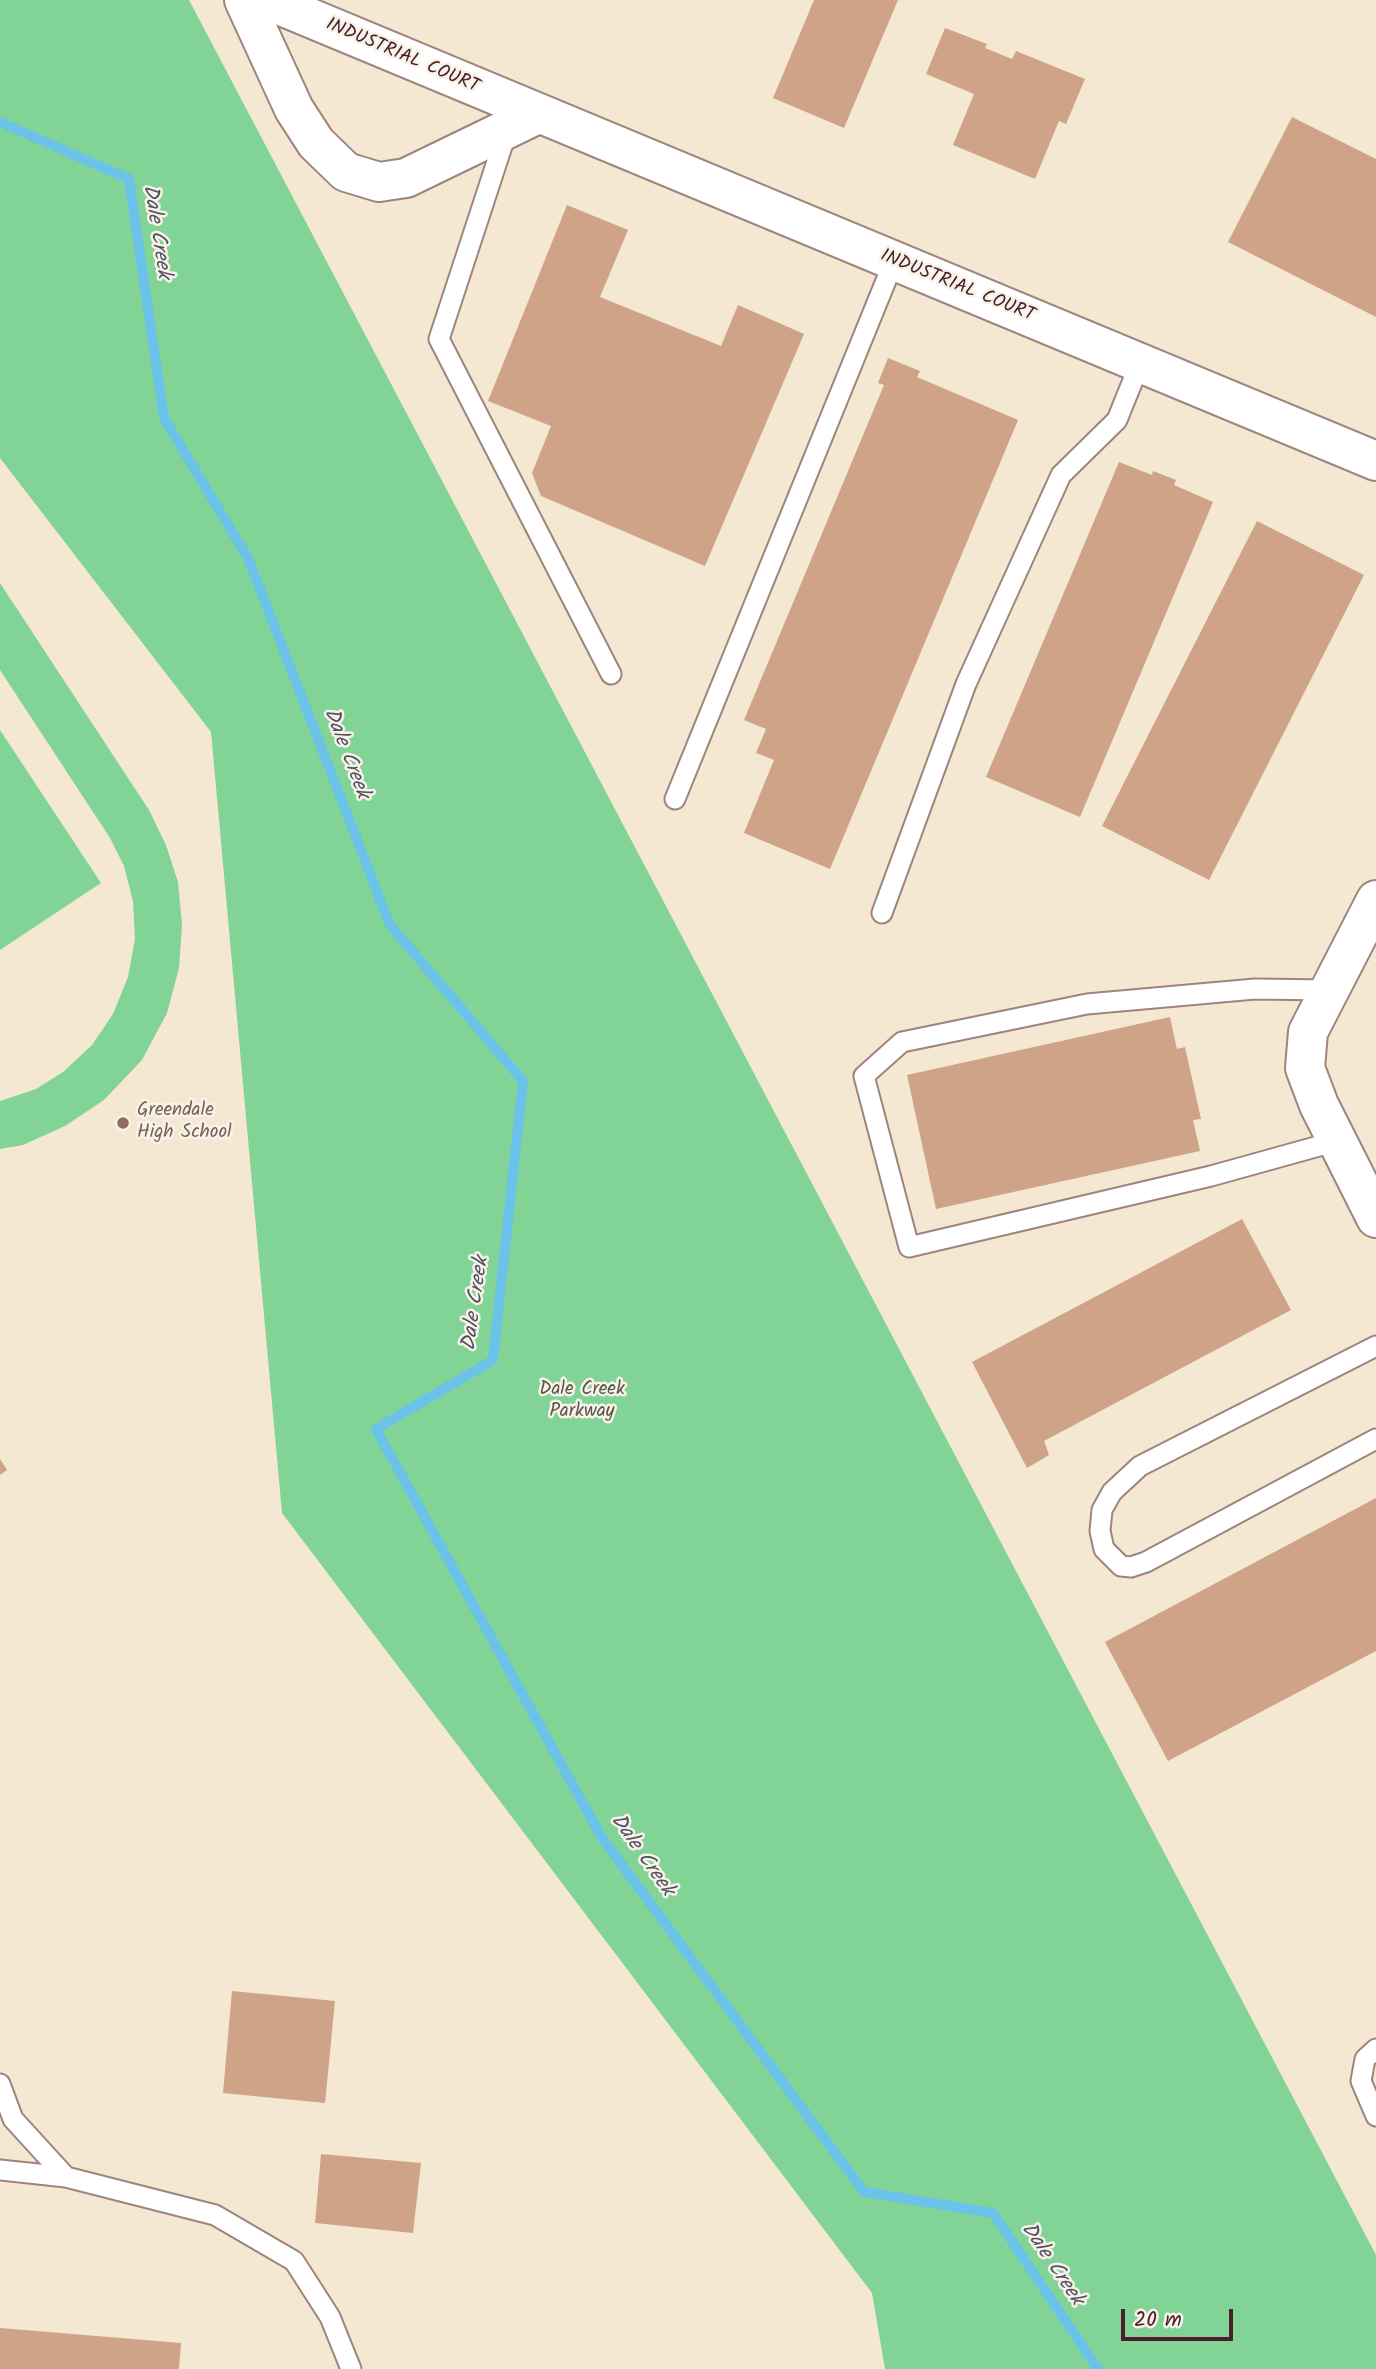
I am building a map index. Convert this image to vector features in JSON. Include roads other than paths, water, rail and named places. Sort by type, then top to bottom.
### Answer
[{"type":"street","points":[[244,0],[294,109],[316,142],[346,172],[379,182],[407,178],[523,122]]},
{"type":"street","name":"INDUSTRIAL COURT","points":[[267,0],[523,122],[894,261],[1376,461]]},
{"type":"street","points":[[1376,900],[1367,942],[1330,990],[1308,1032],[1305,1068],[1319,1105],[1376,1218]]},
{"type":"lane","points":[[523,122],[439,339],[611,674]]},
{"type":"lane","points":[[675,799],[894,261]]},
{"type":"lane","points":[[882,913],[966,684],[1061,475],[1117,421],[1140,363]]},
{"type":"lane","points":[[1330,990],[1255,989],[1087,1004],[902,1042],[864,1076],[909,1247],[1212,1177],[1337,1141]]},
{"type":"lane","points":[[1376,1346],[1140,1466],[1112,1492],[1102,1510],[1100,1531],[1104,1549],[1121,1566],[1131,1567],[1146,1562],[1376,1439]]},
{"type":"lane","points":[[1376,2049],[1365,2059],[1361,2081],[1376,2116]]},
{"type":"lane","points":[[0,2084],[13,2119],[66,2178]]},
{"type":"lane","points":[[0,2170],[66,2178],[215,2215],[295,2261],[330,2317],[351,2369]]},
{"type":"waterway","name":"Dale Creek","points":[[0,122],[129,179],[164,418],[248,558],[390,925],[523,1081],[493,1360],[376,1429],[602,1838],[864,2192],[993,2213],[1098,2369]]},
{"type":"place","name":"Greendale High School","points":[[123,1123]]},
{"type":"park label","name":"Dale Creek Parkway","points":[[582,1402]]}]
